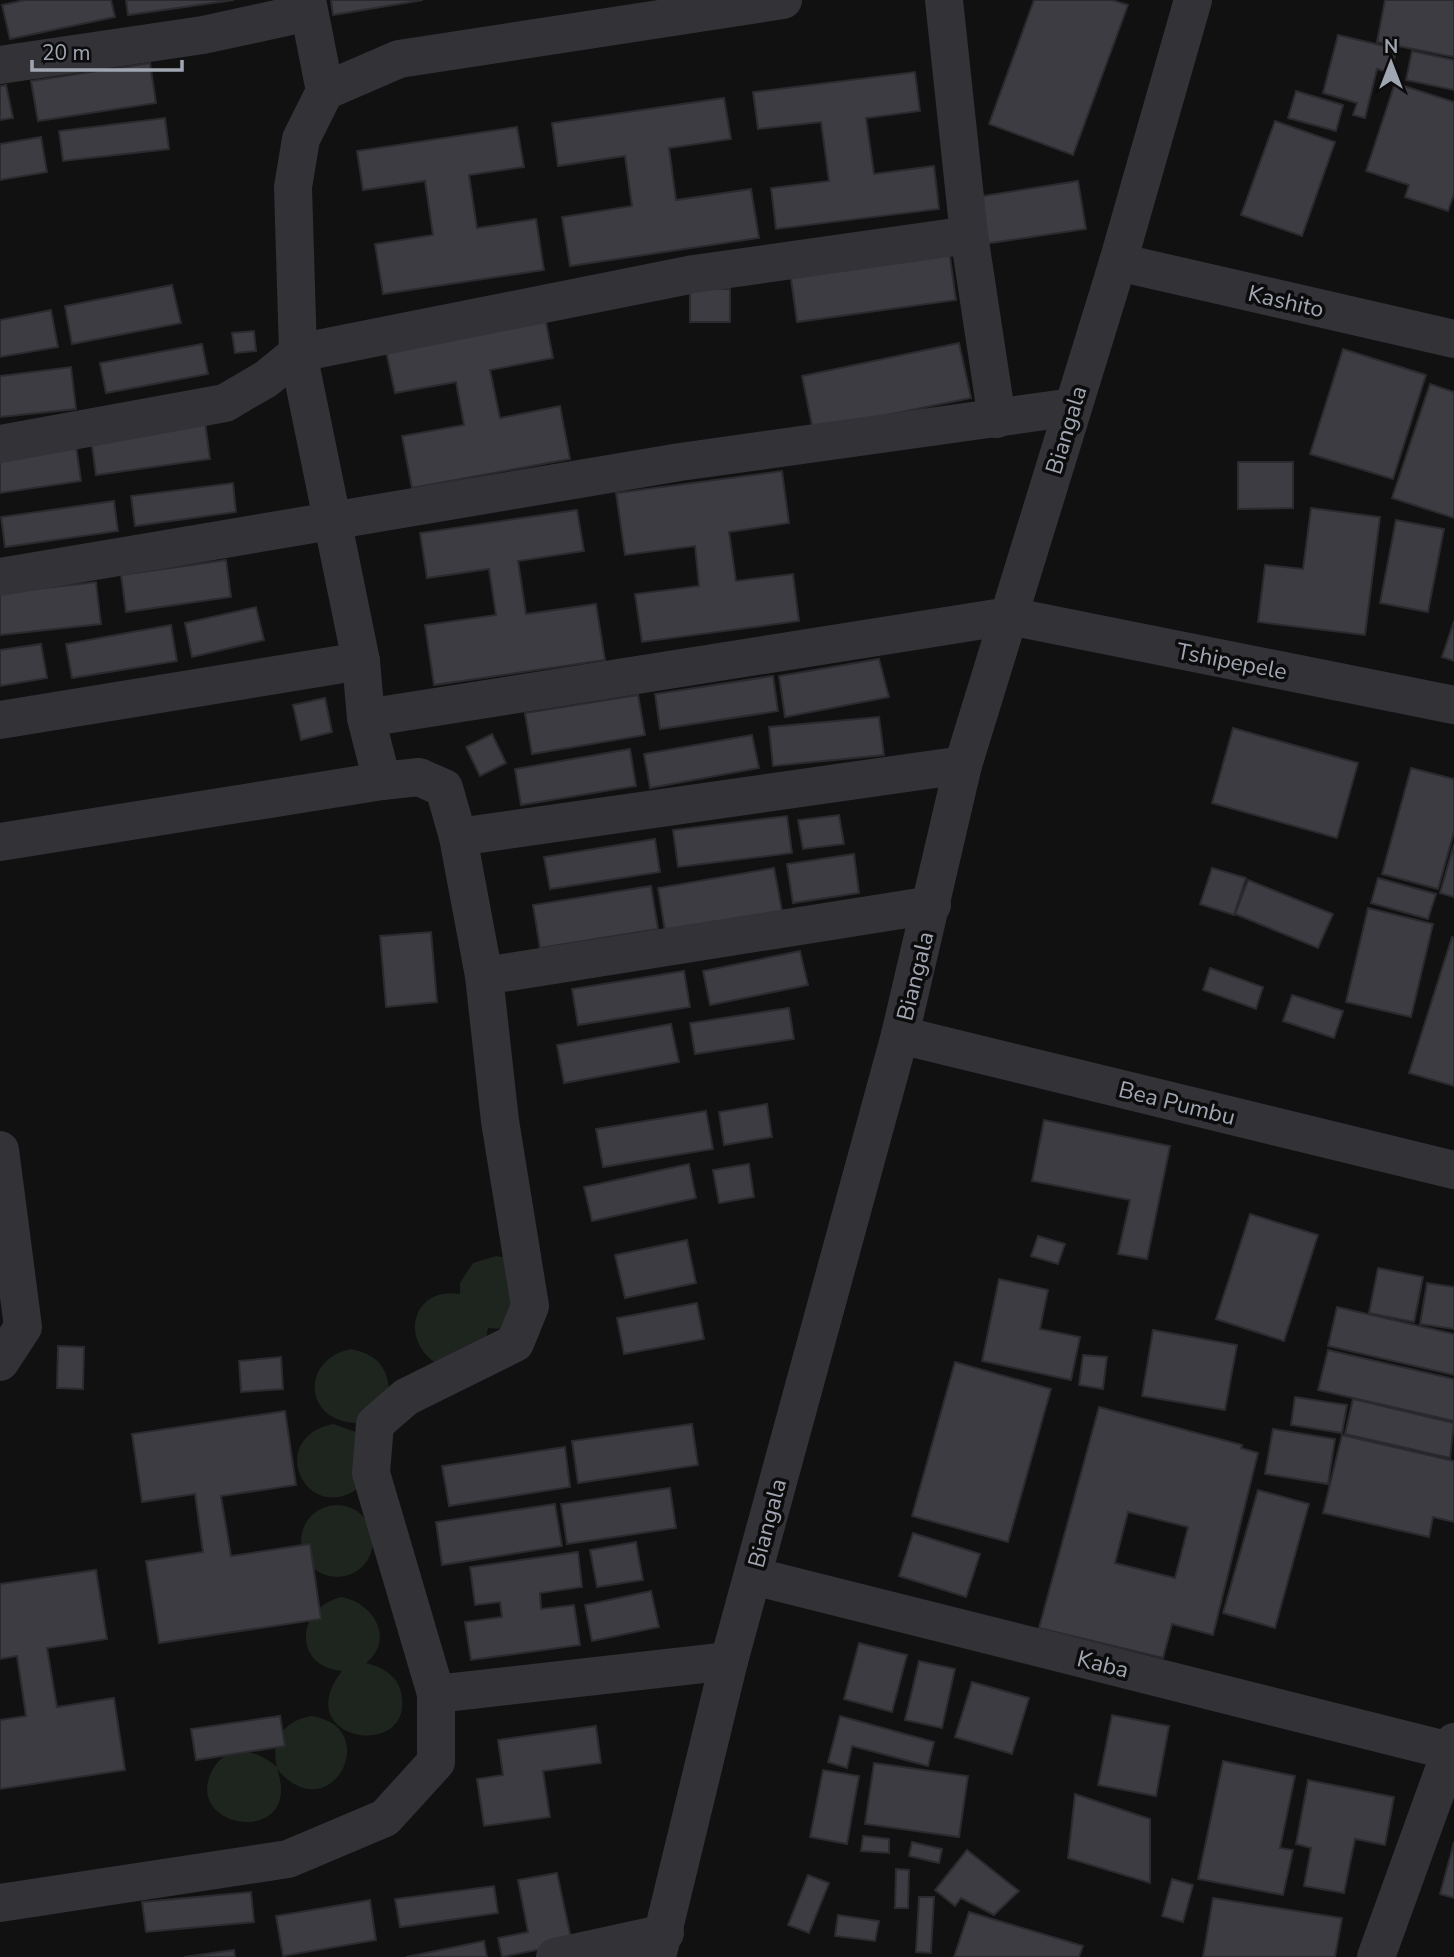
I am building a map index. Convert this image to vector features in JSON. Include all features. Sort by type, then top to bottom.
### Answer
[{"type":"street","points":[[325,91],[399,60],[783,0]]},
{"type":"street","points":[[944,0],[968,234],[997,419]]},
{"type":"street","name":"Biangala","points":[[661,1945],[729,1661],[900,1035],[963,765],[1118,262],[1193,0]]},
{"type":"street","points":[[0,65],[203,35],[308,6],[325,91],[301,139],[293,187],[298,353],[361,661],[366,718],[382,781]]},
{"type":"street","points":[[0,444],[225,403],[266,379],[298,353],[694,274],[968,234]]},
{"type":"street","name":"Kashito","points":[[1118,262],[1454,340]]},
{"type":"street","points":[[0,577],[680,462],[1073,407]]},
{"type":"street","points":[[366,718],[1009,616]]},
{"type":"street","name":"Tshipepele","points":[[1009,616],[1454,705]]},
{"type":"street","points":[[0,720],[361,661]]},
{"type":"street","points":[[458,837],[963,765]]},
{"type":"street","points":[[0,842],[382,781],[419,777],[444,788],[458,837],[484,976],[500,1121],[530,1306],[515,1343],[406,1397],[376,1424],[371,1473],[436,1694],[436,1762],[386,1818],[288,1859],[0,1903]]},
{"type":"street","points":[[484,976],[932,905]]},
{"type":"street","name":"Bea Pumbu","points":[[900,1035],[1454,1170]]},
{"type":"street","points":[[0,1150],[23,1327],[0,1362]]},
{"type":"street","name":"Kaba","points":[[753,1576],[1453,1748]]},
{"type":"street","points":[[436,1694],[729,1661]]},
{"type":"street","points":[[1376,1957],[1453,1748]]},
{"type":"street","points":[[555,1957],[661,1945]]},
{"type":"shaded area","points":[[496,1256],[508,1258],[527,1273],[502,1329],[488,1328],[485,1345],[434,1362],[423,1351],[417,1339],[417,1315],[423,1305],[432,1298],[445,1294],[460,1294],[460,1283],[473,1263]]},
{"type":"shaded area","points":[[351,1349],[367,1354],[378,1362],[386,1374],[389,1390],[358,1423],[340,1420],[327,1413],[318,1402],[315,1390],[316,1377],[323,1365],[334,1355]]},
{"type":"shaded area","points":[[333,1424],[356,1432],[361,1486],[342,1496],[324,1497],[310,1489],[301,1477],[297,1462],[300,1446],[312,1433]]},
{"type":"shaded area","points":[[344,1505],[363,1515],[371,1527],[371,1555],[363,1567],[351,1575],[330,1577],[311,1567],[303,1555],[301,1534],[311,1515],[323,1507]]},
{"type":"shaded area","points":[[342,1597],[363,1606],[377,1623],[379,1643],[375,1654],[366,1663],[388,1673],[401,1692],[401,1714],[391,1728],[375,1735],[357,1734],[341,1727],[330,1714],[329,1695],[342,1671],[326,1667],[315,1659],[308,1648],[308,1624],[315,1612],[326,1603]]},
{"type":"shaded area","points":[[311,1716],[333,1724],[344,1738],[347,1754],[342,1770],[331,1783],[316,1789],[297,1786],[277,1769],[281,1794],[274,1811],[260,1820],[243,1822],[226,1817],[213,1806],[207,1790],[213,1769],[219,1760],[235,1752],[244,1751],[261,1756],[277,1767],[276,1748],[281,1733],[293,1722]]},
{"type":"building","points":[[25,0],[111,0],[115,17],[10,39],[2,5]]},
{"type":"building","points":[[126,0],[234,0],[128,15]]},
{"type":"building","points":[[331,0],[423,0],[333,15]]},
{"type":"building","points":[[1034,0],[1112,0],[1128,5],[1073,155],[989,124]]},
{"type":"building","points":[[1385,0],[1454,0],[1454,57],[1377,42]]},
{"type":"building","points":[[1338,35],[1397,49],[1390,73],[1377,69],[1365,118],[1353,115],[1357,103],[1323,93]]},
{"type":"building","points":[[1412,51],[1454,60],[1454,90],[1406,80]]},
{"type":"building","points":[[150,63],[156,103],[38,121],[31,81]]},
{"type":"building","points":[[915,72],[920,111],[866,118],[874,174],[934,166],[939,209],[776,229],[771,188],[829,181],[821,122],[758,129],[753,92]]},
{"type":"building","points":[[1395,83],[1454,102],[1454,194],[1448,211],[1405,197],[1409,185],[1366,171]]},
{"type":"building","points":[[6,85],[13,118],[0,120],[0,86]]},
{"type":"building","points":[[1296,91],[1343,105],[1336,131],[1288,118]]},
{"type":"building","points":[[724,98],[731,139],[669,148],[676,200],[751,189],[759,238],[570,266],[562,217],[632,206],[625,156],[558,166],[552,123]]},
{"type":"building","points":[[165,118],[169,149],[63,161],[59,131]]},
{"type":"building","points":[[1275,121],[1335,142],[1302,236],[1241,215]]},
{"type":"building","points":[[517,127],[524,167],[469,175],[477,228],[536,219],[544,270],[383,294],[375,244],[433,235],[425,181],[363,190],[357,151]]},
{"type":"building","points":[[41,137],[47,172],[0,180],[0,144]]},
{"type":"building","points":[[1078,181],[1086,229],[983,244],[976,197]]},
{"type":"building","points":[[949,250],[956,300],[797,322],[790,272]]},
{"type":"building","points":[[172,285],[181,323],[72,344],[65,306]]},
{"type":"building","points":[[690,289],[730,289],[730,322],[690,322]]},
{"type":"building","points":[[51,310],[58,347],[0,357],[0,320]]},
{"type":"building","points":[[545,317],[553,358],[490,370],[500,418],[560,406],[570,459],[412,488],[402,436],[464,425],[456,382],[395,393],[385,346]]},
{"type":"building","points":[[254,331],[256,351],[235,353],[232,333]]},
{"type":"building","points":[[959,343],[971,398],[813,430],[802,376]]},
{"type":"building","points":[[202,344],[208,374],[106,393],[100,363]]},
{"type":"building","points":[[1343,349],[1426,375],[1393,479],[1310,454]]},
{"type":"building","points":[[71,367],[76,409],[0,417],[0,376]]},
{"type":"building","points":[[1430,384],[1454,392],[1454,518],[1392,498]]},
{"type":"building","points":[[205,422],[210,459],[96,475],[91,439]]},
{"type":"building","points":[[76,446],[81,481],[0,493],[0,457]]},
{"type":"building","points":[[1238,462],[1293,462],[1293,508],[1238,509]]},
{"type":"building","points":[[782,471],[789,523],[729,532],[736,581],[793,574],[799,621],[642,642],[635,594],[699,586],[695,546],[625,555],[616,493]]},
{"type":"building","points":[[233,483],[236,512],[135,526],[131,496]]},
{"type":"building","points":[[114,501],[118,531],[5,547],[1,517]]},
{"type":"building","points":[[1311,508],[1380,517],[1365,635],[1258,622],[1265,565],[1303,569]]},
{"type":"building","points":[[577,510],[584,551],[518,561],[526,614],[596,604],[605,660],[434,685],[425,625],[496,615],[489,569],[427,578],[420,533]]},
{"type":"building","points":[[1396,520],[1444,529],[1428,612],[1380,603]]},
{"type":"building","points":[[226,560],[231,597],[126,612],[121,575]]},
{"type":"building","points":[[96,582],[101,624],[0,635],[0,593]]},
{"type":"building","points":[[256,607],[264,640],[192,657],[185,623]]},
{"type":"building","points":[[1454,621],[1454,661],[1442,657]]},
{"type":"building","points":[[171,625],[177,661],[72,678],[66,644]]},
{"type":"building","points":[[41,644],[47,678],[0,686],[0,650]]},
{"type":"building","points":[[879,659],[889,697],[785,717],[779,676]]},
{"type":"building","points":[[773,676],[778,711],[660,729],[655,694]]},
{"type":"building","points":[[638,695],[645,735],[532,754],[525,713]]},
{"type":"building","points":[[325,698],[332,732],[301,740],[293,705]]},
{"type":"building","points":[[879,717],[884,755],[773,766],[769,727]]},
{"type":"building","points":[[1233,728],[1358,763],[1337,838],[1212,803]]},
{"type":"building","points":[[492,734],[506,763],[480,776],[466,747]]},
{"type":"building","points":[[752,735],[759,768],[650,788],[644,754]]},
{"type":"building","points":[[630,749],[636,786],[521,805],[515,769]]},
{"type":"building","points":[[1411,768],[1454,779],[1454,832],[1438,889],[1382,874]]},
{"type":"building","points":[[839,815],[844,844],[803,849],[798,820]]},
{"type":"building","points":[[787,816],[792,853],[678,867],[673,830]]},
{"type":"building","points":[[655,839],[660,872],[550,889],[544,857]]},
{"type":"building","points":[[1454,844],[1454,897],[1440,893]]},
{"type":"building","points":[[854,854],[859,893],[793,903],[787,864]]},
{"type":"building","points":[[774,868],[782,911],[665,931],[658,888]]},
{"type":"building","points":[[1212,868],[1246,878],[1234,915],[1200,904]]},
{"type":"building","points":[[1378,878],[1436,894],[1428,919],[1371,903]]},
{"type":"building","points":[[1248,880],[1333,914],[1318,948],[1235,914]]},
{"type":"building","points":[[651,886],[658,929],[540,948],[533,905]]},
{"type":"building","points":[[1368,908],[1433,924],[1411,1017],[1346,1002]]},
{"type":"building","points":[[431,932],[437,1002],[386,1007],[380,936]]},
{"type":"building","points":[[1452,937],[1454,938],[1454,1086],[1409,1073]]},
{"type":"building","points":[[800,951],[808,985],[710,1005],[703,971]]},
{"type":"building","points":[[1210,968],[1263,987],[1256,1009],[1203,990]]},
{"type":"building","points":[[684,971],[690,1007],[578,1025],[572,989]]},
{"type":"building","points":[[1292,995],[1343,1011],[1334,1038],[1283,1021]]},
{"type":"building","points":[[789,1008],[794,1039],[695,1054],[690,1023]]},
{"type":"building","points":[[671,1024],[679,1062],[564,1083],[557,1045]]},
{"type":"building","points":[[767,1104],[772,1137],[724,1145],[719,1112]]},
{"type":"building","points":[[706,1111],[713,1149],[603,1167],[596,1129]]},
{"type":"building","points":[[1044,1120],[1170,1146],[1147,1259],[1118,1254],[1130,1200],[1032,1181]]},
{"type":"building","points":[[689,1164],[696,1198],[592,1221],[584,1187]]},
{"type":"building","points":[[749,1164],[754,1197],[719,1203],[713,1170]]},
{"type":"building","points":[[1250,1214],[1318,1235],[1284,1341],[1216,1319]]},
{"type":"building","points":[[1038,1236],[1065,1244],[1058,1264],[1031,1256]]},
{"type":"building","points":[[687,1240],[696,1283],[625,1298],[615,1255]]},
{"type":"building","points":[[1378,1268],[1423,1277],[1414,1322],[1369,1313]]},
{"type":"building","points":[[999,1279],[1048,1290],[1040,1329],[1080,1337],[1071,1380],[982,1361]]},
{"type":"building","points":[[1427,1283],[1454,1287],[1454,1329],[1420,1324]]},
{"type":"building","points":[[697,1303],[704,1339],[624,1354],[617,1318]]},
{"type":"building","points":[[1337,1307],[1454,1334],[1454,1375],[1328,1346]]},
{"type":"building","points":[[1153,1330],[1237,1345],[1225,1410],[1142,1396]]},
{"type":"building","points":[[58,1346],[84,1347],[83,1389],[57,1388]]},
{"type":"building","points":[[1328,1350],[1454,1379],[1454,1421],[1318,1390]]},
{"type":"building","points":[[1083,1355],[1107,1357],[1103,1389],[1079,1385]]},
{"type":"building","points":[[281,1357],[283,1389],[241,1392],[239,1361]]},
{"type":"building","points":[[955,1362],[1051,1389],[1008,1542],[912,1516]]},
{"type":"building","points":[[1295,1397],[1347,1405],[1342,1433],[1291,1425]]},
{"type":"building","points":[[1353,1399],[1454,1423],[1450,1458],[1345,1434]]},
{"type":"building","points":[[1099,1407],[1242,1445],[1241,1448],[1258,1453],[1213,1635],[1172,1624],[1163,1658],[1039,1628]],"holes":[[[1128,1512],[1188,1527],[1175,1578],[1115,1563]]]},
{"type":"building","points":[[285,1411],[296,1485],[221,1496],[231,1556],[310,1544],[321,1619],[159,1643],[146,1561],[203,1552],[195,1494],[142,1502],[132,1434]]},
{"type":"building","points":[[692,1424],[698,1465],[578,1483],[572,1441]]},
{"type":"building","points":[[1273,1429],[1335,1439],[1328,1484],[1265,1474]]},
{"type":"building","points":[[1342,1435],[1454,1461],[1454,1522],[1433,1517],[1429,1537],[1323,1513]]},
{"type":"building","points":[[565,1447],[570,1487],[449,1506],[442,1466]]},
{"type":"building","points":[[670,1488],[676,1528],[567,1544],[561,1504]]},
{"type":"building","points":[[1258,1490],[1309,1504],[1275,1628],[1223,1613]]},
{"type":"building","points":[[555,1504],[562,1546],[442,1565],[436,1522]]},
{"type":"building","points":[[913,1533],[980,1554],[966,1597],[899,1576]]},
{"type":"building","points":[[636,1542],[643,1580],[597,1587],[590,1550]]},
{"type":"building","points":[[578,1552],[582,1587],[540,1593],[541,1609],[574,1605],[580,1645],[471,1660],[465,1622],[502,1617],[500,1602],[475,1605],[470,1567]]},
{"type":"building","points":[[96,1570],[107,1639],[47,1648],[57,1707],[114,1698],[125,1770],[0,1789],[0,1720],[26,1716],[17,1656],[0,1659],[0,1584]]},
{"type":"building","points":[[651,1591],[659,1627],[592,1641],[585,1605]]},
{"type":"building","points":[[859,1643],[907,1655],[892,1712],[844,1699]]},
{"type":"building","points":[[919,1661],[955,1669],[942,1728],[905,1720]]},
{"type":"building","points":[[972,1682],[1029,1698],[1012,1754],[955,1737]]},
{"type":"building","points":[[1112,1715],[1169,1726],[1156,1796],[1098,1785]]},
{"type":"building","points":[[280,1716],[285,1746],[196,1760],[191,1729]]},
{"type":"building","points":[[840,1716],[934,1742],[928,1766],[852,1746],[847,1768],[828,1762]]},
{"type":"building","points":[[596,1726],[601,1763],[543,1771],[550,1817],[484,1826],[477,1779],[503,1775],[498,1740]]},
{"type":"building","points":[[1223,1761],[1295,1776],[1280,1848],[1293,1850],[1283,1895],[1198,1879]]},
{"type":"building","points":[[874,1763],[968,1776],[959,1837],[865,1824]]},
{"type":"building","points":[[823,1770],[859,1776],[847,1844],[810,1837]]},
{"type":"building","points":[[1308,1780],[1394,1797],[1385,1845],[1355,1839],[1344,1893],[1304,1886],[1311,1848],[1296,1844]]},
{"type":"building","points":[[1075,1794],[1150,1819],[1150,1883],[1068,1858]]},
{"type":"building","points":[[863,1836],[889,1839],[889,1853],[861,1851]]},
{"type":"building","points":[[912,1842],[942,1849],[939,1863],[909,1856]]},
{"type":"building","points":[[1454,1842],[1454,1898],[1440,1894]]},
{"type":"building","points":[[967,1850],[1019,1891],[994,1915],[961,1898],[955,1906],[935,1890]]},
{"type":"building","points":[[896,1869],[909,1870],[908,1908],[895,1908]]},
{"type":"building","points":[[557,1873],[572,1943],[502,1957],[498,1938],[528,1932],[518,1880]]},
{"type":"building","points":[[808,1875],[829,1883],[809,1933],[788,1925]]},
{"type":"building","points":[[1172,1879],[1193,1885],[1183,1922],[1162,1916]]},
{"type":"building","points":[[494,1886],[498,1913],[400,1927],[395,1899]]},
{"type":"building","points":[[251,1892],[254,1922],[146,1932],[142,1902]]},
{"type":"building","points":[[919,1897],[934,1897],[931,1953],[916,1952]]},
{"type":"building","points":[[1213,1898],[1342,1918],[1335,1957],[1203,1957]]},
{"type":"building","points":[[370,1900],[376,1940],[283,1956],[276,1916]]},
{"type":"building","points":[[969,1912],[1083,1946],[1079,1957],[954,1957]]},
{"type":"building","points":[[838,1915],[879,1921],[875,1941],[835,1936]]},
{"type":"building","points":[[484,1941],[487,1957],[406,1957]]},
{"type":"building","points":[[234,1950],[235,1957],[184,1957]]}]
